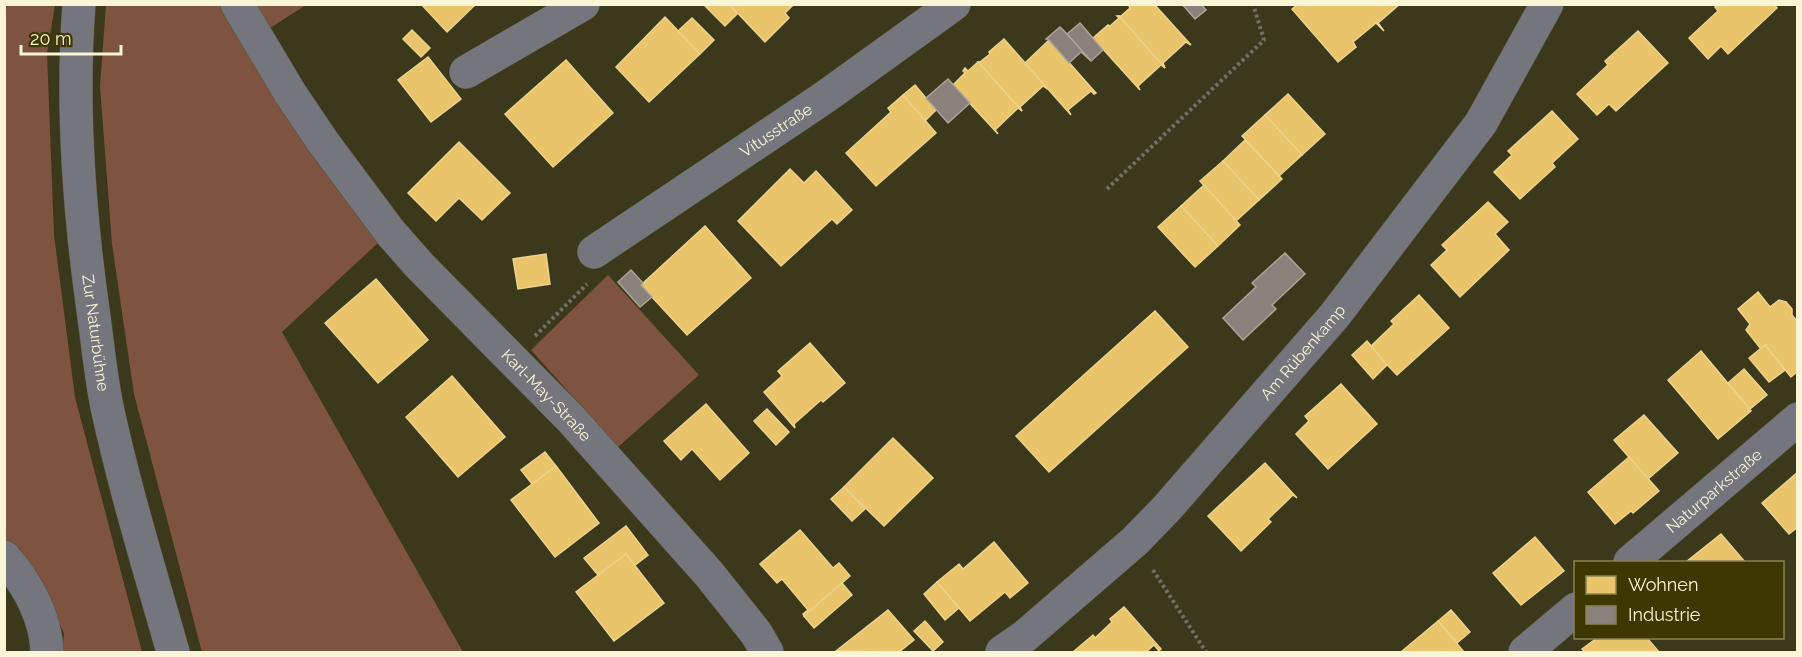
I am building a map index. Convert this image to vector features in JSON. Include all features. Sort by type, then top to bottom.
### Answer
[{"type":"street","name":"Zur Naturbühne","points":[[79,4],[75,53],[75,118],[85,256],[107,405],[128,494],[173,652]]},
{"type":"street","name":"Karl-May-Straße","points":[[237,4],[290,93],[323,142],[390,232],[511,360],[571,419],[709,574],[756,633],[767,652]]},
{"type":"street","points":[[466,72],[583,4]]},
{"type":"street","name":"Vitusstraße","points":[[594,252],[816,103],[954,4]]},
{"type":"street","name":"Am Rübenkamp","points":[[1002,652],[1025,636],[1135,541],[1167,508],[1335,315],[1481,123],[1547,4]]},
{"type":"street","name":"Naturparkstraße","points":[[1631,561],[1797,419]]},
{"type":"street","points":[[4,556],[25,584],[38,609],[46,637],[47,652]]},
{"type":"street","points":[[1525,652],[1574,610]]},
{"type":"path","points":[[1107,189],[1264,40],[1252,4]]},
{"type":"path","points":[[511,360],[604,268],[594,252]]},
{"type":"path","points":[[1135,541],[1206,652]]},
{"type":"shaded area","points":[[5,5],[55,5],[47,53],[54,235],[75,397],[142,652],[62,652],[64,634],[49,599],[5,539]]},
{"type":"shaded area","points":[[106,5],[224,5],[379,242],[282,332],[463,652],[202,652],[134,394],[112,244],[100,86]]},
{"type":"shaded area","points":[[250,5],[306,5],[267,30]]},
{"type":"shaded area","points":[[608,275],[699,375],[618,447],[531,350]]},
{"type":"building: Wohnen","points":[[421,4],[476,4],[447,32]]},
{"type":"building: Wohnen","points":[[729,4],[794,4],[785,13],[789,18],[765,42]]},
{"type":"building: Wohnen","points":[[729,4],[737,14],[725,26],[704,5]]},
{"type":"building: Wohnen","points":[[1131,4],[1154,4],[1191,45],[1186,42],[1163,63],[1165,68],[1119,16],[1130,8]]},
{"type":"building: Wohnen","points":[[1298,4],[1400,4],[1378,23],[1384,31],[1376,23],[1353,42],[1356,47],[1338,62],[1292,9]]},
{"type":"building: Wohnen","points":[[1719,4],[1774,4],[1777,8],[1728,54],[1721,46],[1708,59],[1689,38],[1718,11],[1715,7]]},
{"type":"building: Wohnen","points":[[1117,16],[1119,16],[1165,68],[1161,65],[1138,86],[1140,90],[1093,38],[1119,18]]},
{"type":"building: Wohnen","points":[[665,17],[700,54],[649,102],[616,67]]},
{"type":"building: Wohnen","points":[[692,18],[714,40],[700,54],[678,31]]},
{"type":"building: Wohnen","points":[[412,30],[430,48],[421,57],[403,39]]},
{"type":"building: Wohnen","points":[[1638,31],[1668,63],[1616,111],[1609,104],[1597,115],[1577,94],[1608,65],[1605,61]]},
{"type":"building: Wohnen","points":[[1004,39],[1048,89],[1043,86],[1020,107],[1022,111],[978,62],[990,54],[989,52]]},
{"type":"building: Wohnen","points":[[1049,40],[1096,93],[1091,91],[1068,110],[1071,115],[1025,63]]},
{"type":"building: Wohnen","points":[[428,57],[461,99],[431,122],[398,80]]},
{"type":"building: Wohnen","points":[[566,60],[613,113],[553,167],[505,114]]},
{"type":"building: Wohnen","points":[[978,62],[1022,111],[1018,108],[995,130],[998,134],[953,85],[965,73],[963,71],[965,68],[968,71]]},
{"type":"building: Wohnen","points":[[915,85],[936,110],[925,121],[903,95]]},
{"type":"building: Wohnen","points":[[1288,94],[1325,134],[1302,155],[1265,115]]},
{"type":"building: Wohnen","points":[[903,95],[936,133],[876,186],[846,153],[891,112],[888,108]]},
{"type":"building: Wohnen","points":[[1552,111],[1578,139],[1552,163],[1555,167],[1520,199],[1494,172],[1512,155],[1508,151]]},
{"type":"building: Wohnen","points":[[1265,115],[1302,155],[1279,176],[1242,136]]},
{"type":"building: Wohnen","points":[[1245,140],[1282,179],[1259,200],[1223,161]]},
{"type":"building: Wohnen","points":[[459,142],[510,193],[482,220],[459,198],[436,221],[408,193]]},
{"type":"building: Wohnen","points":[[1223,161],[1259,200],[1236,221],[1200,181]]},
{"type":"building: Wohnen","points":[[790,169],[804,183],[816,171],[852,210],[837,224],[832,219],[781,266],[738,221]]},
{"type":"building: Wohnen","points":[[1204,185],[1240,225],[1218,246],[1181,206]]},
{"type":"building: Wohnen","points":[[1488,202],[1508,222],[1495,234],[1509,250],[1460,297],[1431,265],[1447,250],[1442,245]]},
{"type":"building: Wohnen","points":[[1181,206],[1218,246],[1195,267],[1158,227]]},
{"type":"building: Wohnen","points":[[705,226],[751,278],[687,335],[641,285]]},
{"type":"building: Wohnen","points":[[546,254],[550,284],[518,289],[513,259]]},
{"type":"building: Wohnen","points":[[376,279],[428,340],[378,383],[325,323]]},
{"type":"building: Wohnen","points":[[1758,292],[1770,307],[1779,300],[1786,302],[1792,309],[1792,315],[1796,320],[1798,319],[1798,371],[1791,377],[1765,345],[1761,349],[1746,330],[1750,324],[1738,309]]},
{"type":"building: Wohnen","points":[[1419,295],[1449,328],[1397,375],[1370,347],[1394,324],[1391,321]]},
{"type":"building: Wohnen","points":[[1155,311],[1188,347],[1049,472],[1016,436]]},
{"type":"building: Wohnen","points":[[1367,341],[1387,365],[1373,379],[1352,355]]},
{"type":"building: Wohnen","points":[[810,343],[845,383],[794,424],[795,428],[764,392],[782,376],[778,371]]},
{"type":"building: Wohnen","points":[[1765,345],[1785,370],[1769,382],[1749,358]]},
{"type":"building: Wohnen","points":[[1701,351],[1751,411],[1718,439],[1668,380]]},
{"type":"building: Wohnen","points":[[1744,369],[1767,395],[1750,409],[1728,383]]},
{"type":"building: Wohnen","points":[[452,376],[505,437],[458,477],[406,417]]},
{"type":"building: Wohnen","points":[[1341,384],[1377,424],[1328,469],[1296,434],[1309,421],[1305,416]]},
{"type":"building: Wohnen","points":[[706,404],[749,453],[720,480],[692,449],[681,460],[664,441]]},
{"type":"building: Wohnen","points":[[767,409],[789,432],[776,445],[754,421]]},
{"type":"building: Wohnen","points":[[1644,415],[1678,453],[1648,479],[1614,440]]},
{"type":"building: Wohnen","points":[[893,438],[933,478],[884,526],[844,487]]},
{"type":"building: Wohnen","points":[[545,452],[556,466],[532,484],[521,470]]},
{"type":"building: Wohnen","points":[[1629,457],[1659,491],[1633,513],[1631,511],[1615,524],[1588,492]]},
{"type":"building: Wohnen","points":[[1265,463],[1297,498],[1293,495],[1268,519],[1271,522],[1241,551],[1208,516]]},
{"type":"building: Wohnen","points":[[556,466],[599,523],[555,557],[511,500]]},
{"type":"building: Wohnen","points":[[1798,472],[1798,527],[1789,534],[1762,503]]},
{"type":"building: Wohnen","points":[[844,487],[865,509],[852,521],[831,499]]},
{"type":"building: Wohnen","points":[[626,526],[648,555],[634,566],[626,554],[598,575],[584,558]]},
{"type":"building: Wohnen","points":[[800,530],[833,568],[839,563],[850,576],[804,616],[803,614],[808,610],[782,579],[777,583],[760,564]]},
{"type":"building: Wohnen","points":[[1721,534],[1744,561],[1687,561]]},
{"type":"building: Wohnen","points":[[1535,537],[1564,571],[1521,605],[1493,573]]},
{"type":"building: Wohnen","points":[[994,542],[1028,583],[1010,598],[1005,592],[970,621],[937,582],[959,564],[963,569]]},
{"type":"building: Wohnen","points":[[626,554],[664,603],[614,641],[576,592]]},
{"type":"building: Wohnen","points":[[937,582],[959,608],[945,620],[924,594]]},
{"type":"building: Wohnen","points":[[842,583],[852,595],[814,628],[804,616]]},
{"type":"building: Wohnen","points":[[1124,607],[1161,649],[1159,651],[1154,645],[1146,652],[1073,652],[1093,635],[1095,638],[1112,622],[1110,619]]},
{"type":"building: Wohnen","points":[[888,610],[914,640],[899,652],[836,651]]},
{"type":"building: Wohnen","points":[[1451,610],[1470,632],[1457,643],[1438,621]]},
{"type":"building: Wohnen","points":[[925,621],[943,642],[933,651],[914,631]]},
{"type":"building: Wohnen","points":[[1438,621],[1464,652],[1401,652]]},
{"type":"building: Wohnen","points":[[1596,639],[1648,639],[1659,652],[1585,652],[1582,649]]},
{"type":"building: Industrie","points":[[1182,4],[1201,4],[1206,10],[1195,19]]},
{"type":"building: Industrie","points":[[1080,23],[1103,50],[1091,61],[1067,34]]},
{"type":"building: Industrie","points":[[1060,27],[1091,61],[1081,52],[1069,63],[1046,39]]},
{"type":"building: Industrie","points":[[948,79],[970,103],[948,123],[926,98]]},
{"type":"building: Industrie","points":[[1285,253],[1305,274],[1272,305],[1276,309],[1243,340],[1223,318],[1256,287],[1252,283]]},
{"type":"building: Industrie","points":[[631,270],[652,297],[640,307],[618,282]]}]
